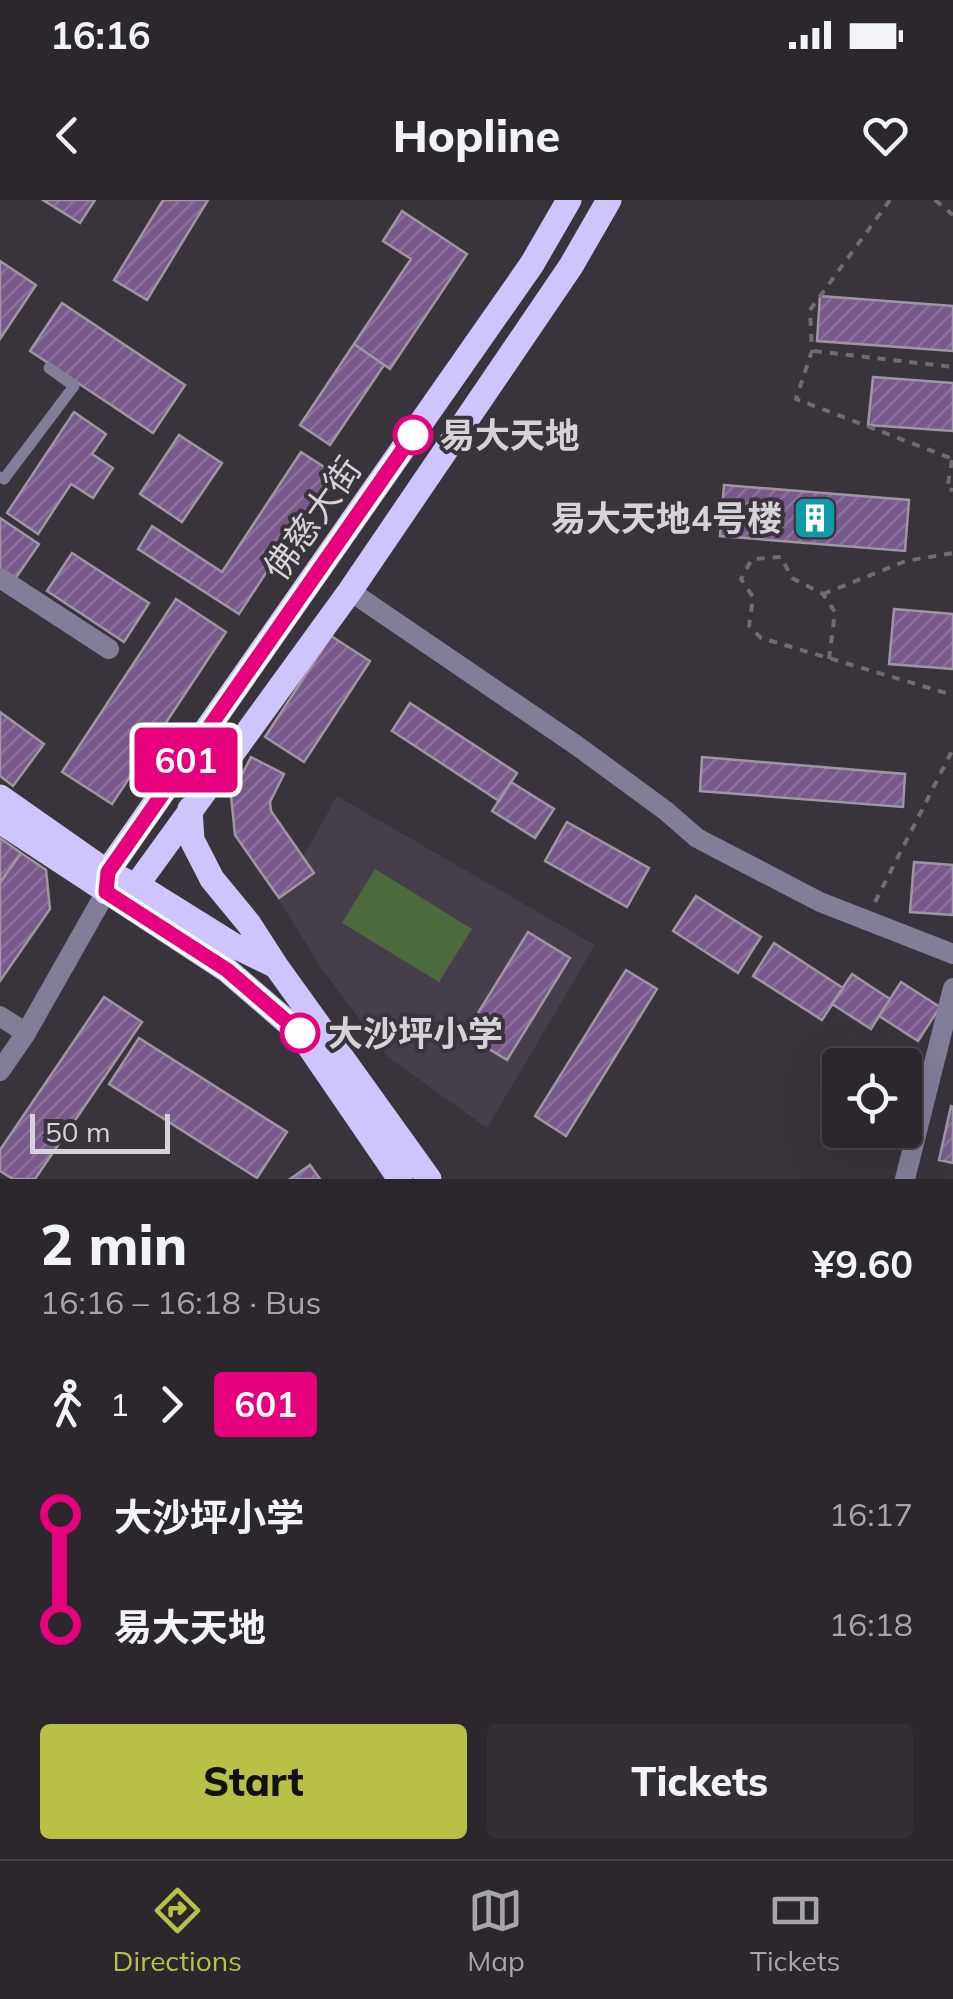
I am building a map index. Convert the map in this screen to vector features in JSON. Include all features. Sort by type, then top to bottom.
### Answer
[{"type":"main road","name":"佛慈大街","points":[[107,882],[542,249],[569,200]]},
{"type":"main road","name":"佛慈大街","points":[[136,886],[350,591],[571,266],[609,200]]},
{"type":"main road","points":[[0,798],[227,970],[300,1033],[400,1179]]},
{"type":"main road","points":[[190,810],[192,840],[212,879],[249,924],[429,1179]]},
{"type":"main road","points":[[0,821],[107,882],[136,886],[276,966]]},
{"type":"street","points":[[0,578],[109,650]]},
{"type":"street","points":[[350,591],[576,745],[697,838],[820,902],[953,954]]},
{"type":"street","points":[[0,1071],[26,1034],[107,882]]},
{"type":"street","points":[[905,1179],[953,988]]},
{"type":"street","points":[[0,1016],[26,1034]]},
{"type":"lane","points":[[0,477],[4,479],[74,386],[49,368]]},
{"type":"path","points":[[890,200],[810,310],[812,351],[796,399],[953,458],[947,489],[953,490]]},
{"type":"path","points":[[935,200],[953,215]]},
{"type":"path","points":[[812,351],[953,367]]},
{"type":"path","points":[[823,594],[906,561],[953,553]]},
{"type":"path","points":[[830,659],[835,612],[823,594],[792,578],[781,557],[752,560],[740,578],[753,597],[749,626],[761,638],[830,659],[953,695]]},
{"type":"path","points":[[866,920],[953,750]]},
{"type":"shaded area","name":"大沙坪小学","points":[[337,796],[595,945],[487,1128],[388,1057],[322,969],[279,900]]},
{"type":"green space","points":[[375,869],[472,929],[439,982],[342,923]]},
{"type":"building","points":[[43,200],[95,200],[80,223]]},
{"type":"building","points":[[163,200],[208,200],[147,300],[114,280]]},
{"type":"building","points":[[402,211],[467,254],[390,369],[354,344],[411,259],[383,241]]},
{"type":"building","points":[[0,261],[36,285],[0,339]]},
{"type":"building","points":[[820,296],[953,306],[953,351],[817,341]]},
{"type":"building","points":[[62,303],[185,385],[153,433],[30,351]]},
{"type":"building","points":[[354,344],[384,365],[330,445],[300,425]]},
{"type":"building","points":[[873,377],[953,383],[953,431],[868,425]]},
{"type":"building","points":[[74,412],[106,434],[92,454],[113,468],[93,498],[71,484],[38,534],[7,513]]},
{"type":"building","points":[[179,435],[222,463],[182,522],[140,494]]},
{"type":"building","points":[[301,452],[332,472],[239,614],[138,549],[152,526],[222,572]]},
{"type":"building","name":"易大天地4号楼","points":[[724,485],[909,500],[905,551],[720,536]]},
{"type":"building","points":[[0,518],[39,544],[13,582],[0,573]]},
{"type":"building","points":[[72,553],[149,603],[124,642],[47,591]]},
{"type":"building","points":[[176,599],[226,632],[112,804],[62,772]]},
{"type":"building","points":[[894,609],[953,614],[953,669],[889,664]]},
{"type":"building","points":[[331,636],[370,661],[304,762],[265,737]]},
{"type":"building","points":[[410,703],[517,773],[499,801],[392,731]]},
{"type":"building","points":[[0,712],[44,744],[13,786],[0,776]]},
{"type":"building","points":[[251,757],[284,774],[270,802],[271,811],[314,873],[279,898],[235,835],[231,796]]},
{"type":"building","points":[[702,757],[905,774],[903,807],[700,791]]},
{"type":"building","points":[[511,782],[554,809],[535,838],[492,811]]},
{"type":"building","points":[[567,822],[649,868],[627,907],[545,861]]},
{"type":"building","points":[[0,838],[21,853],[1,881],[0,880]]},
{"type":"building","points":[[21,853],[46,870],[50,909],[0,981],[0,883]]},
{"type":"building","points":[[914,862],[953,865],[953,915],[910,912]]},
{"type":"building","points":[[696,896],[761,937],[738,973],[673,931]]},
{"type":"building","points":[[528,932],[570,958],[507,1060],[465,1034]]},
{"type":"building","points":[[774,943],[843,988],[822,1020],[753,976]]},
{"type":"building","points":[[626,970],[657,989],[566,1136],[535,1116]]},
{"type":"building","points":[[852,974],[890,999],[871,1029],[832,1004]]},
{"type":"building","points":[[901,982],[940,1007],[918,1041],[879,1016]]},
{"type":"building","points":[[104,997],[142,1022],[35,1179],[13,1179],[0,1171],[0,1150]]},
{"type":"building","points":[[139,1038],[287,1132],[257,1178],[109,1084]]},
{"type":"building","points":[[953,1107],[953,1163],[939,1160]]},
{"type":"building","points":[[310,1165],[320,1179],[290,1179]]},
{"type":"bus line","name":"601","points":[[300,1033],[227,970],[106,892],[108,872],[413,435]]},
{"type":"place","name":"易大天地","points":[[413,435]]},
{"type":"place","name":"易大天地4号楼","points":[[815,518]]},
{"type":"place","name":"大沙坪小学","points":[[300,1033]]}]
